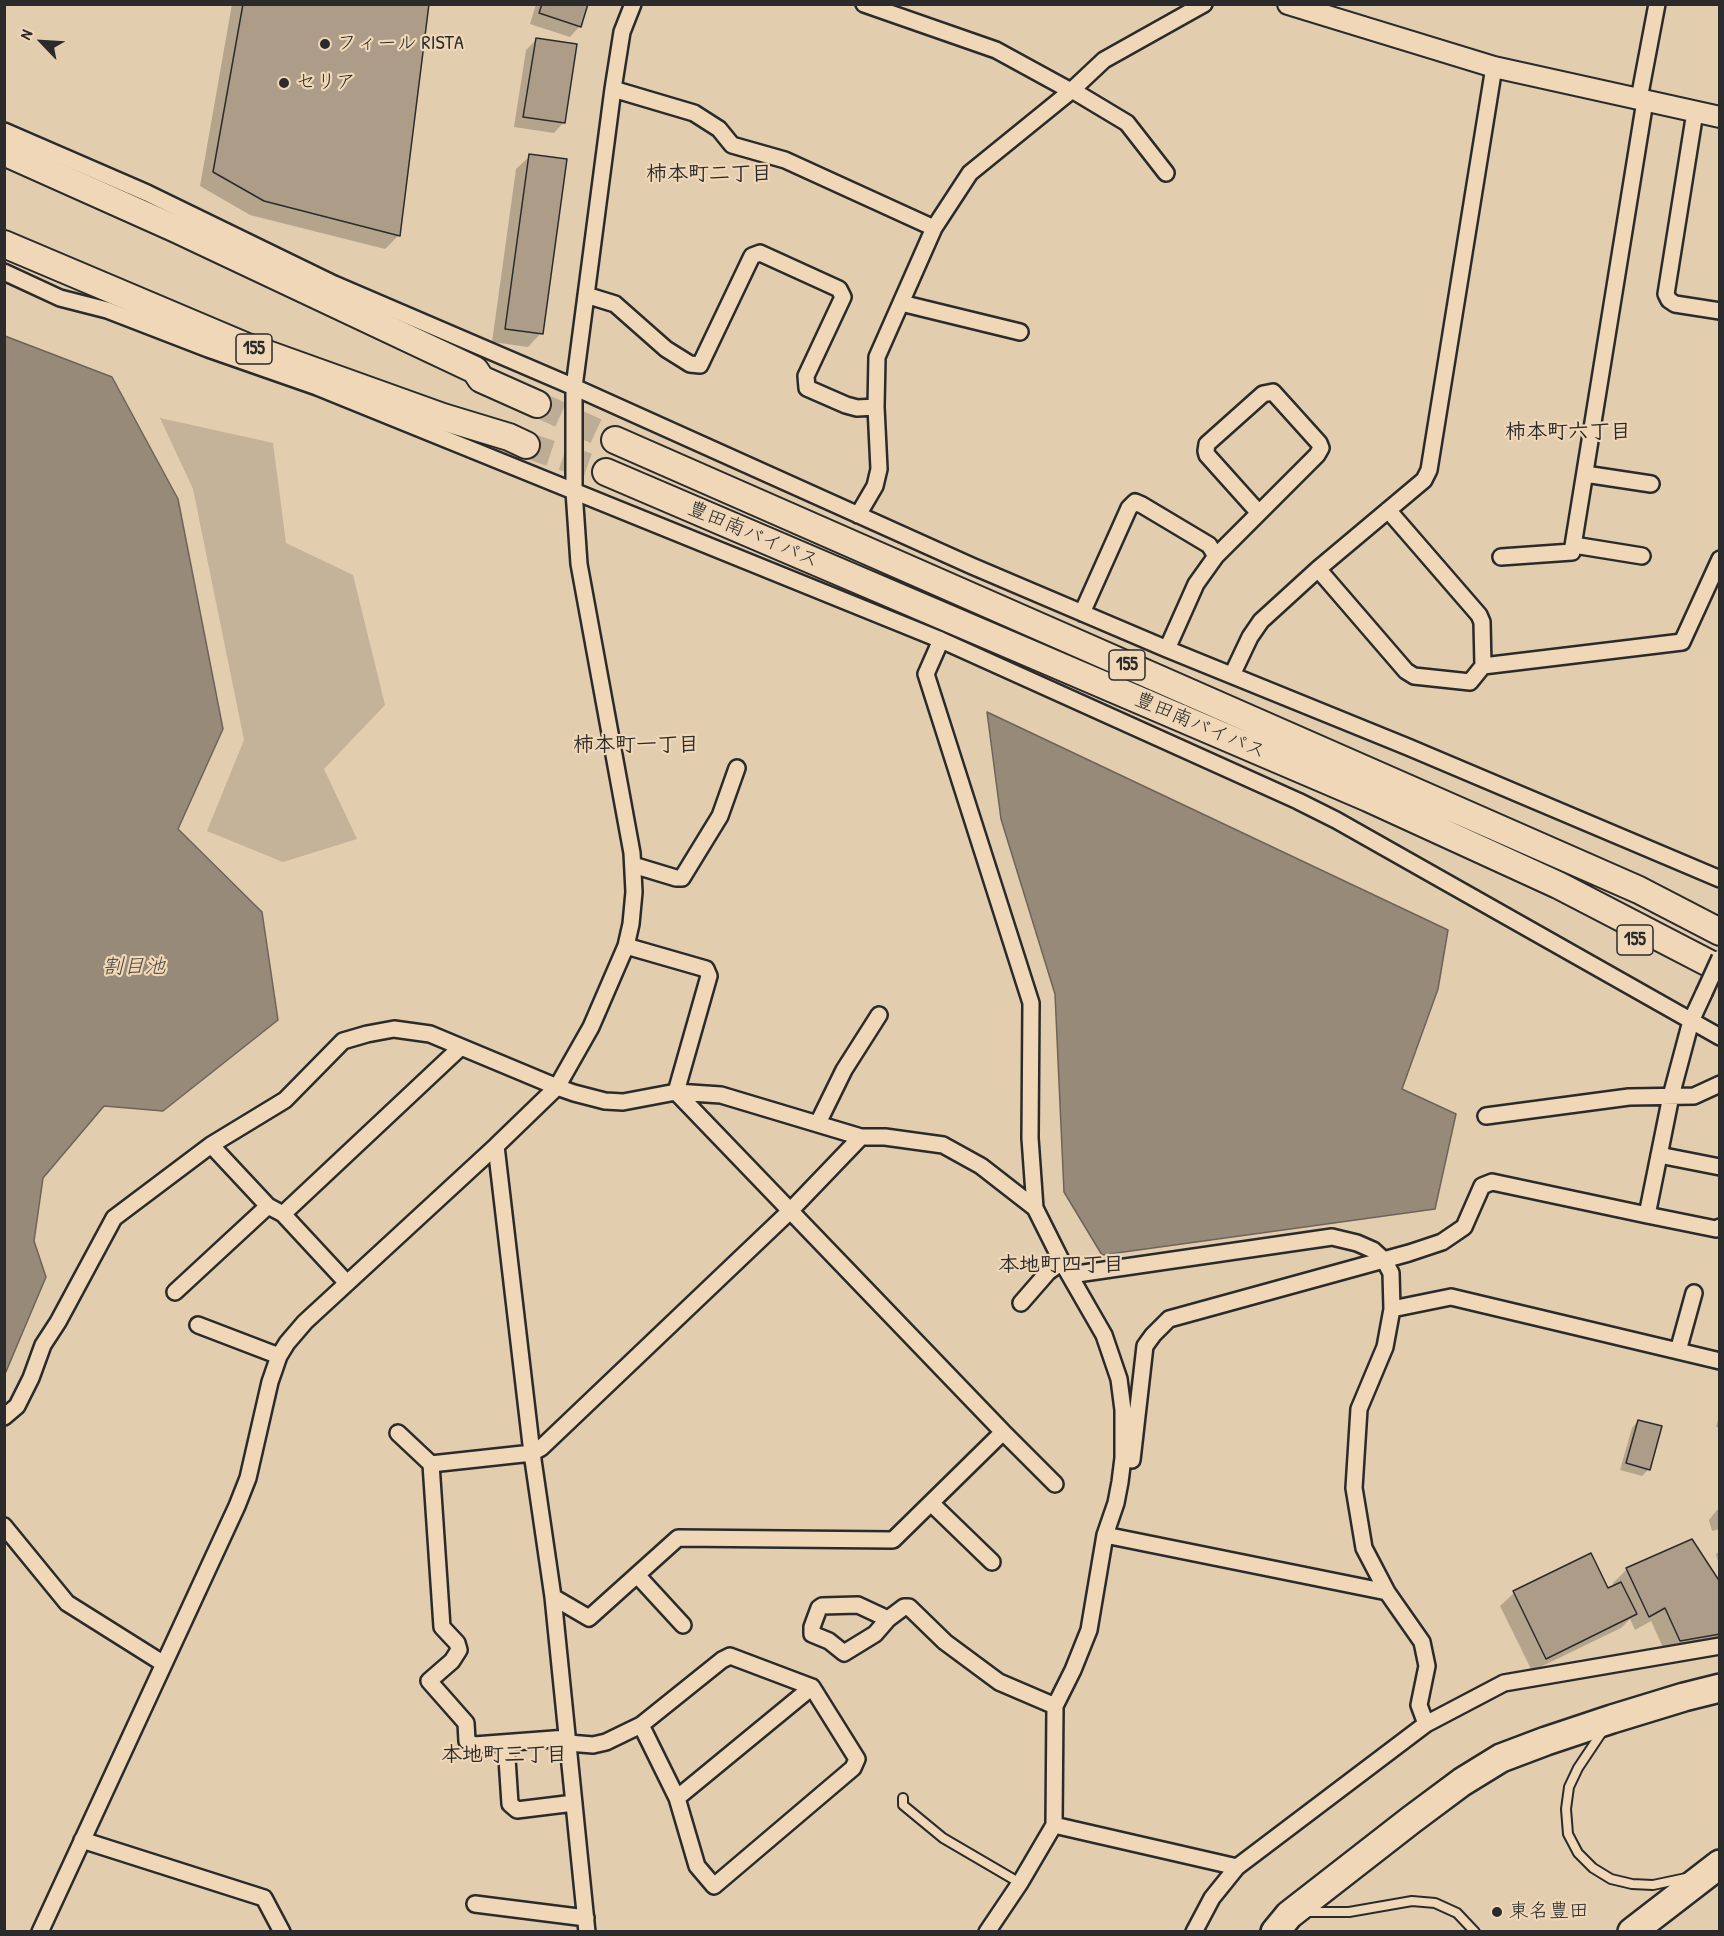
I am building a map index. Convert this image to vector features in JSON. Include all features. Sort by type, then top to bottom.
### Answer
[{"type":"highway","points":[[4,152],[176,229],[475,370],[481,379],[537,404]]},
{"type":"highway","name":"155","points":[[4,244],[245,346],[443,417],[518,441]]},
{"type":"highway","name":"豊田南バイパス","points":[[615,440],[1639,890],[1719,932]]},
{"type":"highway","name":"豊田南バイパス","points":[[606,472],[1368,798],[1558,885],[1719,969]]},
{"type":"highway","name":"155","points":[[1558,885],[1574,909],[1712,989]]},
{"type":"highway","name":"155","points":[[1639,890],[1719,918]]},
{"type":"highway","points":[[1282,1923],[1462,1782],[1501,1758],[1612,1719],[1719,1688]]},
{"type":"highway","points":[[1632,1932],[1715,1868]]},
{"type":"street","points":[[40,1932],[237,1506],[248,1478],[270,1382],[279,1356],[287,1342],[305,1322],[557,1087],[591,1028],[626,946],[634,892],[632,853],[579,564],[574,491],[574,387],[613,89],[622,32],[633,4]]},
{"type":"street","points":[[864,4],[996,50],[1071,91],[1127,123],[1166,173]]},
{"type":"street","points":[[858,515],[875,486],[879,469],[876,408],[877,357],[934,228],[970,173],[1071,91],[1104,60],[1204,4]]},
{"type":"street","points":[[1288,4],[1494,67],[1719,117]]},
{"type":"street","points":[[1501,557],[1572,552],[1657,4]]},
{"type":"street","points":[[1232,675],[1250,637],[1261,621],[1318,569],[1424,480],[1429,470],[1494,67]]},
{"type":"street","points":[[613,89],[694,113],[719,129],[732,145],[785,160],[934,228]]},
{"type":"street","points":[[1695,112],[1666,294],[1675,304],[1719,311]]},
{"type":"street","points":[[4,131],[147,193],[334,284],[574,387],[1082,613],[1408,747],[1719,879]]},
{"type":"street","points":[[586,295],[615,304],[666,349],[690,364],[700,365],[752,256],[759,253],[839,289],[843,297],[806,376],[807,388],[846,405],[857,408],[876,408]]},
{"type":"street","points":[[4,272],[60,298],[107,310],[208,349],[317,387],[941,640],[1317,811],[1719,1037]]},
{"type":"street","points":[[902,303],[1020,332]]},
{"type":"street","points":[[1167,649],[1196,584],[1216,555],[1259,513],[1317,455],[1321,448],[1273,392],[1263,394],[1207,444],[1206,451],[1207,455],[1259,513]]},
{"type":"street","points":[[1585,474],[1652,484]]},
{"type":"street","points":[[1082,613],[1129,508],[1135,502],[1209,545],[1216,555]]},
{"type":"street","points":[[1318,569],[1406,671],[1414,676],[1470,682],[1483,666],[1482,622],[1479,615],[1388,510]]},
{"type":"street","points":[[1574,544],[1642,556]]},
{"type":"street","points":[[1483,666],[1682,642],[1719,559]]},
{"type":"street","points":[[941,640],[926,674],[1031,1004],[1030,1138],[1035,1208],[1104,1335],[1119,1379],[1123,1410],[1124,1440],[1120,1482],[1116,1503],[1105,1535],[1089,1630],[1055,1706],[1054,1825],[1020,1883],[987,1932]]},
{"type":"street","points":[[633,865],[682,878],[720,816],[737,768]]},
{"type":"street","points":[[626,946],[706,969],[709,976],[676,1092]]},
{"type":"street","points":[[1647,1215],[1671,1096],[1691,1021],[1712,989],[1719,958]]},
{"type":"street","points":[[818,1123],[844,1070],[879,1016]]},
{"type":"street","points":[[4,1417],[17,1406],[31,1378],[43,1344],[58,1322],[114,1218],[211,1146],[285,1100],[343,1041],[366,1034],[394,1029],[430,1034],[574,1094],[605,1101],[623,1102],[676,1092],[721,1095],[861,1137],[885,1137],[944,1145],[981,1166],[1035,1208]]},
{"type":"street","points":[[283,1214],[461,1047]]},
{"type":"street","points":[[1486,1116],[1629,1097],[1694,1096],[1719,1084]]},
{"type":"street","points":[[676,1092],[1055,1484]]},
{"type":"street","points":[[431,1464],[532,1453],[541,1448],[790,1211],[861,1137]]},
{"type":"street","points":[[211,1146],[268,1206],[283,1214],[347,1283]]},
{"type":"street","points":[[476,1904],[586,1925],[553,1597],[532,1453],[496,1146]]},
{"type":"street","points":[[1659,1155],[1719,1167]]},
{"type":"street","points":[[1120,1482],[1131,1468],[1145,1346],[1161,1325],[1169,1319],[1442,1242],[1464,1227],[1482,1186],[1492,1182],[1716,1229],[1719,1227]]},
{"type":"street","points":[[176,1292],[268,1206]]},
{"type":"street","points":[[1021,1304],[1048,1272],[1066,1268],[1332,1237],[1357,1243],[1373,1250],[1384,1260],[1391,1274],[1392,1309],[1385,1347],[1359,1409],[1354,1488],[1364,1548],[1387,1592],[1422,1642],[1427,1666],[1419,1706],[1426,1724]]},
{"type":"street","points":[[1678,1351],[1694,1293]]},
{"type":"street","points":[[1392,1309],[1451,1297],[1719,1361]]},
{"type":"street","points":[[198,1325],[279,1356]]},
{"type":"street","points":[[398,1432],[431,1464],[442,1627],[457,1643],[459,1650],[452,1661],[429,1681],[466,1724],[467,1742],[474,1745],[568,1741],[593,1745],[606,1742],[641,1725],[730,1656],[812,1687],[857,1759],[852,1768],[714,1886],[697,1866],[677,1798],[641,1725]]},
{"type":"street","points":[[553,1597],[589,1618],[678,1538],[892,1540],[1003,1432]]},
{"type":"street","points":[[931,1503],[992,1562]]},
{"type":"street","points":[[4,1526],[67,1603],[164,1664]]},
{"type":"street","points":[[1105,1535],[1387,1592]]},
{"type":"street","points":[[637,1575],[683,1625]]},
{"type":"street","points":[[888,1619],[858,1605],[822,1606],[819,1608],[812,1627],[812,1634],[829,1641],[844,1653],[875,1634],[888,1619],[904,1607],[909,1607],[945,1642],[999,1682],[1055,1706]]},
{"type":"street","points":[[1194,1932],[1212,1898],[1237,1867],[1426,1724],[1504,1683],[1719,1646]]},
{"type":"street","points":[[677,1798],[812,1687]]},
{"type":"street","points":[[506,1743],[510,1804],[517,1810],[574,1803]]},
{"type":"street","points":[[1054,1825],[1237,1867]]},
{"type":"street","points":[[82,1840],[264,1898],[282,1932]]},
{"type":"lane","points":[[1612,1719],[1594,1742],[1569,1787],[1566,1809],[1568,1834],[1578,1852],[1593,1868],[1611,1879],[1632,1884],[1653,1885],[1682,1880],[1715,1868]]},
{"type":"lane","points":[[903,1798],[903,1805],[943,1838],[1020,1883]]},
{"type":"lane","points":[[1282,1923],[1303,1912],[1349,1912],[1412,1901],[1435,1903],[1457,1913],[1475,1932]]},
{"type":"shaded area","points":[[160,418],[273,443],[286,543],[353,575],[385,705],[324,769],[357,839],[283,862],[207,831],[244,740],[193,489]]},
{"type":"water","name":"割目池","points":[[5,336],[112,377],[178,499],[223,729],[178,829],[262,912],[278,1020],[163,1111],[104,1106],[43,1178],[34,1241],[46,1277],[5,1374]]},
{"type":"water","points":[[987,712],[1448,930],[1438,989],[1402,1089],[1456,1114],[1435,1209],[1102,1255],[1064,1192],[1055,994],[1001,819]]},
{"type":"building","points":[[243,4],[429,4],[400,236],[264,201],[213,172]]},
{"type":"building","points":[[542,4],[588,4],[581,27],[539,13]]},
{"type":"building","points":[[536,38],[577,44],[565,123],[523,117]]},
{"type":"building","points":[[529,154],[567,159],[543,334],[505,329]]},
{"type":"building","points":[[1638,1420],[1662,1426],[1650,1470],[1626,1463]]},
{"type":"building","points":[[1692,1539],[1720,1582],[1720,1634],[1680,1641],[1665,1608],[1649,1617],[1626,1568]]},
{"type":"building","points":[[1591,1553],[1608,1588],[1621,1582],[1637,1614],[1546,1659],[1513,1591]]},
{"type":"tunnel","points":[[537,404],[615,440]]},
{"type":"tunnel","points":[[526,445],[606,472]]},
{"type":"place","name":"フィール RISTA","points":[[325,44]]},
{"type":"place","name":"セリア","points":[[284,83]]},
{"type":"place","name":"東名豊田","points":[[1497,1912]]},
{"type":"district","name":"柿本町二丁目","points":[[709,174]]},
{"type":"district","name":"柿本町六丁目","points":[[1568,432]]},
{"type":"district","name":"柿本町一丁目","points":[[636,745]]},
{"type":"district","name":"本地町四丁目","points":[[1061,1265]]},
{"type":"district","name":"本地町三丁目","points":[[504,1755]]}]
